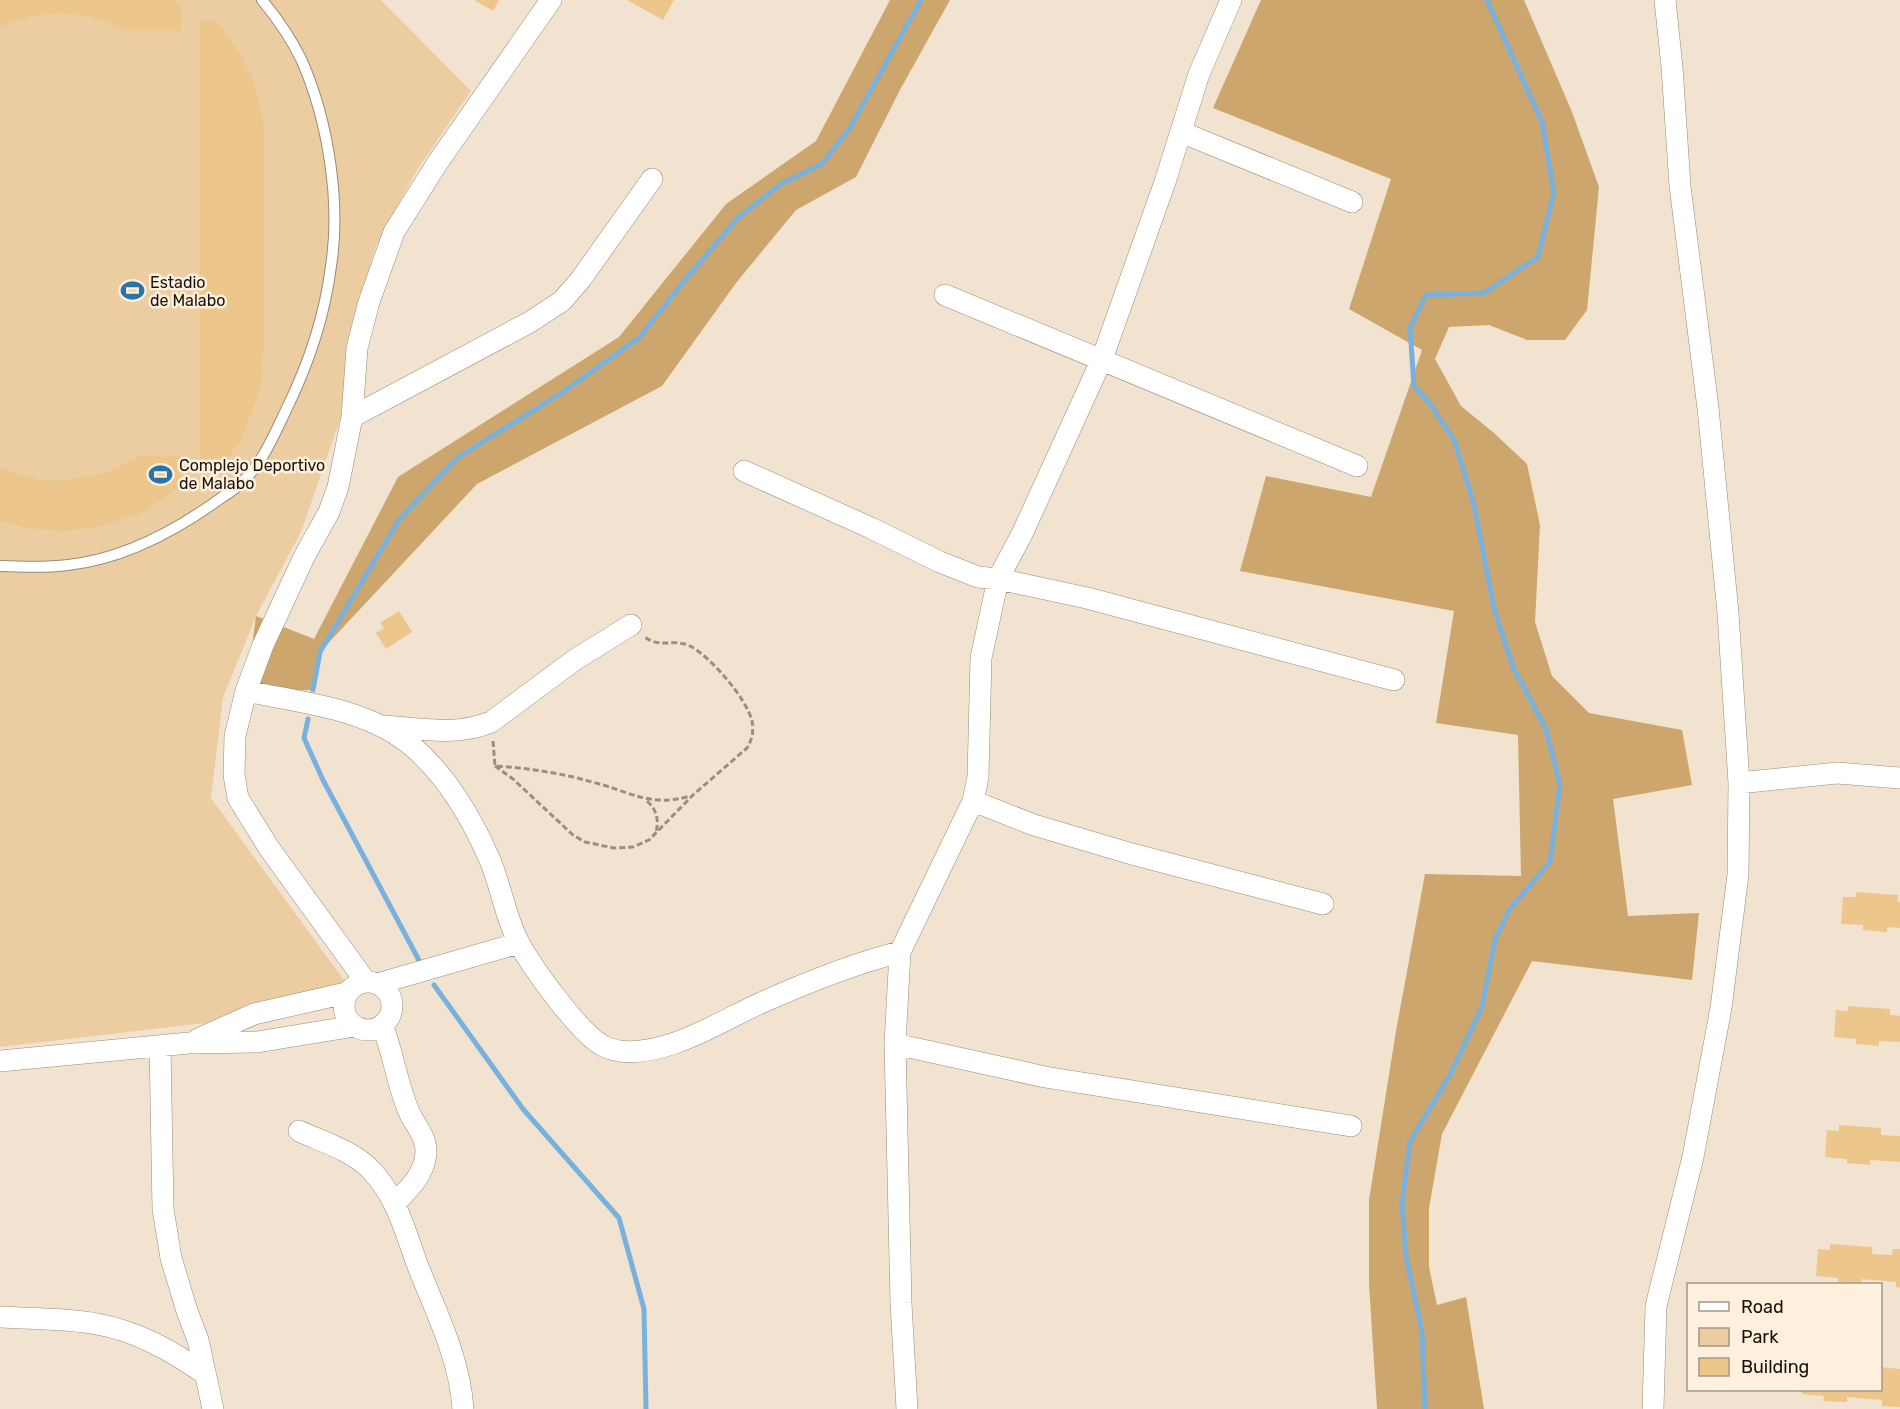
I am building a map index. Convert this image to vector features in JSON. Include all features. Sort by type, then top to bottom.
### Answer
[{"type":"street","points":[[346,993],[344,1008],[349,1021],[355,1026],[363,1030],[372,1030],[382,1026],[388,1018],[392,1008],[391,998],[385,989],[371,983],[269,848],[238,798],[234,775],[235,736],[246,691],[263,645],[281,604],[329,512],[338,487],[352,417],[357,348],[372,294],[394,232],[438,162],[551,0]]},
{"type":"street","points":[[907,1409],[901,1303],[895,1044],[900,952],[972,801],[978,777],[981,658],[998,579],[1022,534],[1102,359],[1165,182],[1199,74],[1231,0]]},
{"type":"street","points":[[1653,1409],[1656,1306],[1694,1157],[1721,1008],[1738,875],[1739,783],[1728,613],[1707,408],[1680,186],[1665,0]]},
{"type":"street","points":[[1180,132],[1352,202]]},
{"type":"street","points":[[352,417],[530,322],[562,301],[581,279],[652,179]]},
{"type":"street","points":[[945,295],[1358,466]]},
{"type":"street","points":[[744,471],[871,528],[948,566],[978,577],[998,579],[1086,598],[1394,680]]},
{"type":"street","points":[[246,691],[341,712],[384,726],[428,730],[478,727],[491,722],[576,659],[632,625]]},
{"type":"street","points":[[384,726],[411,745],[433,766],[458,801],[489,858],[519,944],[547,985],[585,1032],[602,1046],[619,1051],[677,1043],[841,968],[900,952]]},
{"type":"street","points":[[1739,783],[1837,773],[1900,778]]},
{"type":"street","points":[[972,801],[1034,825],[1132,854],[1323,904]]},
{"type":"street","points":[[189,1043],[254,1014],[346,993],[356,985],[519,944]]},
{"type":"street","points":[[0,1061],[189,1043],[257,1042],[355,1026]]},
{"type":"street","points":[[382,1026],[410,1114],[425,1142],[426,1151],[417,1181],[395,1203]]},
{"type":"street","points":[[895,1044],[1045,1077],[1351,1126]]},
{"type":"street","points":[[160,1046],[163,1209],[171,1258],[198,1340],[213,1409]]},
{"type":"street","points":[[299,1131],[351,1155],[371,1170],[395,1203],[451,1349],[463,1396],[463,1409]]},
{"type":"street","points":[[0,1317],[95,1323],[120,1329],[166,1348],[205,1374]]},
{"type":"lane","points":[[0,566],[69,565],[99,559],[164,534],[197,516],[240,485],[267,448],[295,391],[322,312],[332,265],[334,194],[325,137],[313,92],[301,60],[262,0]]},
{"type":"path","points":[[491,722],[495,766],[513,779],[561,826],[585,842],[614,848],[633,847],[649,840],[693,795],[747,748],[752,741],[752,720],[741,699],[701,653],[686,644],[653,643],[632,625]]},
{"type":"path","points":[[495,766],[559,774],[645,800],[664,801],[693,795]]},
{"type":"path","points":[[645,800],[656,812],[658,823],[656,833]]},
{"type":"green space","name":"Complejo Deportivo de Malabo","points":[[0,0],[381,0],[471,91],[417,170],[376,246],[349,333],[341,417],[301,532],[256,616],[223,698],[211,798],[349,987],[349,1006],[0,1047]]},
{"type":"shaded area","points":[[890,0],[950,0],[901,88],[856,177],[796,210],[736,283],[662,386],[477,484],[320,652],[313,690],[246,691],[256,616],[314,639],[398,477],[619,337],[726,204],[816,141]]},
{"type":"shaded area","points":[[1261,0],[1524,0],[1572,112],[1599,187],[1587,310],[1565,340],[1527,340],[1489,325],[1449,327],[1435,359],[1461,406],[1527,464],[1540,525],[1535,622],[1552,676],[1589,713],[1682,730],[1692,785],[1613,799],[1628,916],[1699,913],[1692,980],[1532,961],[1442,1134],[1429,1208],[1429,1267],[1437,1305],[1466,1297],[1484,1409],[1377,1409],[1369,1284],[1369,1200],[1396,1031],[1425,874],[1521,876],[1518,735],[1436,723],[1454,611],[1240,571],[1266,476],[1371,497],[1422,350],[1349,309],[1391,179],[1213,108]]},
{"type":"building","points":[[0,0],[172,0],[181,7],[181,31],[128,31],[93,17],[60,13],[27,17],[0,27]]},
{"type":"building","points":[[474,0],[499,0],[493,11]]},
{"type":"building","points":[[627,0],[674,0],[663,20]]},
{"type":"building","points":[[200,21],[217,21],[240,54],[251,76],[259,101],[264,129],[264,338],[261,383],[240,441],[223,466],[200,466]]},
{"type":"building","points":[[140,456],[181,456],[181,486],[145,511],[91,528],[62,531],[34,529],[0,521],[0,468],[41,480],[62,481],[103,474]]},
{"type":"building","points":[[399,611],[412,632],[386,649],[376,633],[384,628],[380,623]]},
{"type":"building","points":[[1856,892],[1898,895],[1900,928],[1887,927],[1887,932],[1863,930],[1863,925],[1841,924],[1843,897],[1856,897]]},
{"type":"building","points":[[1848,1006],[1890,1009],[1890,1015],[1900,1016],[1900,1042],[1879,1041],[1879,1046],[1856,1044],[1856,1039],[1834,1037],[1836,1010],[1848,1011]]},
{"type":"building","points":[[1839,1125],[1881,1128],[1881,1135],[1900,1136],[1900,1162],[1870,1160],[1870,1165],[1847,1163],[1847,1159],[1825,1157],[1827,1130],[1839,1131]]},
{"type":"building","points":[[1830,1244],[1872,1247],[1872,1254],[1892,1255],[1893,1249],[1900,1249],[1900,1288],[1896,1287],[1896,1282],[1862,1279],[1861,1283],[1850,1283],[1838,1282],[1838,1278],[1816,1276],[1818,1249],[1830,1250]]},
{"type":"building","points":[[1882,1367],[1900,1369],[1900,1407],[1882,1406],[1882,1400],[1847,1397],[1847,1402],[1823,1401],[1824,1396],[1802,1394],[1802,1391],[1882,1391]]},
{"type":"waterway","points":[[313,690],[320,652],[399,520],[457,458],[560,394],[639,338],[739,217],[781,184],[822,164],[850,128],[921,0]]},
{"type":"waterway","points":[[1425,1409],[1422,1331],[1406,1256],[1402,1204],[1410,1142],[1451,1073],[1482,1007],[1495,940],[1509,910],[1550,862],[1560,785],[1546,729],[1513,667],[1494,608],[1474,505],[1455,442],[1431,405],[1414,386],[1410,328],[1426,295],[1484,293],[1538,257],[1554,193],[1542,122],[1487,0]]},
{"type":"waterway","points":[[308,719],[304,738],[323,780],[422,966]]},
{"type":"waterway","points":[[434,985],[523,1109],[619,1218],[644,1309],[646,1409]]},
{"type":"place","name":"Estadio de Malabo","points":[[132,291]]},
{"type":"place","name":"Complejo Deportivo de Malabo","points":[[161,474]]}]
